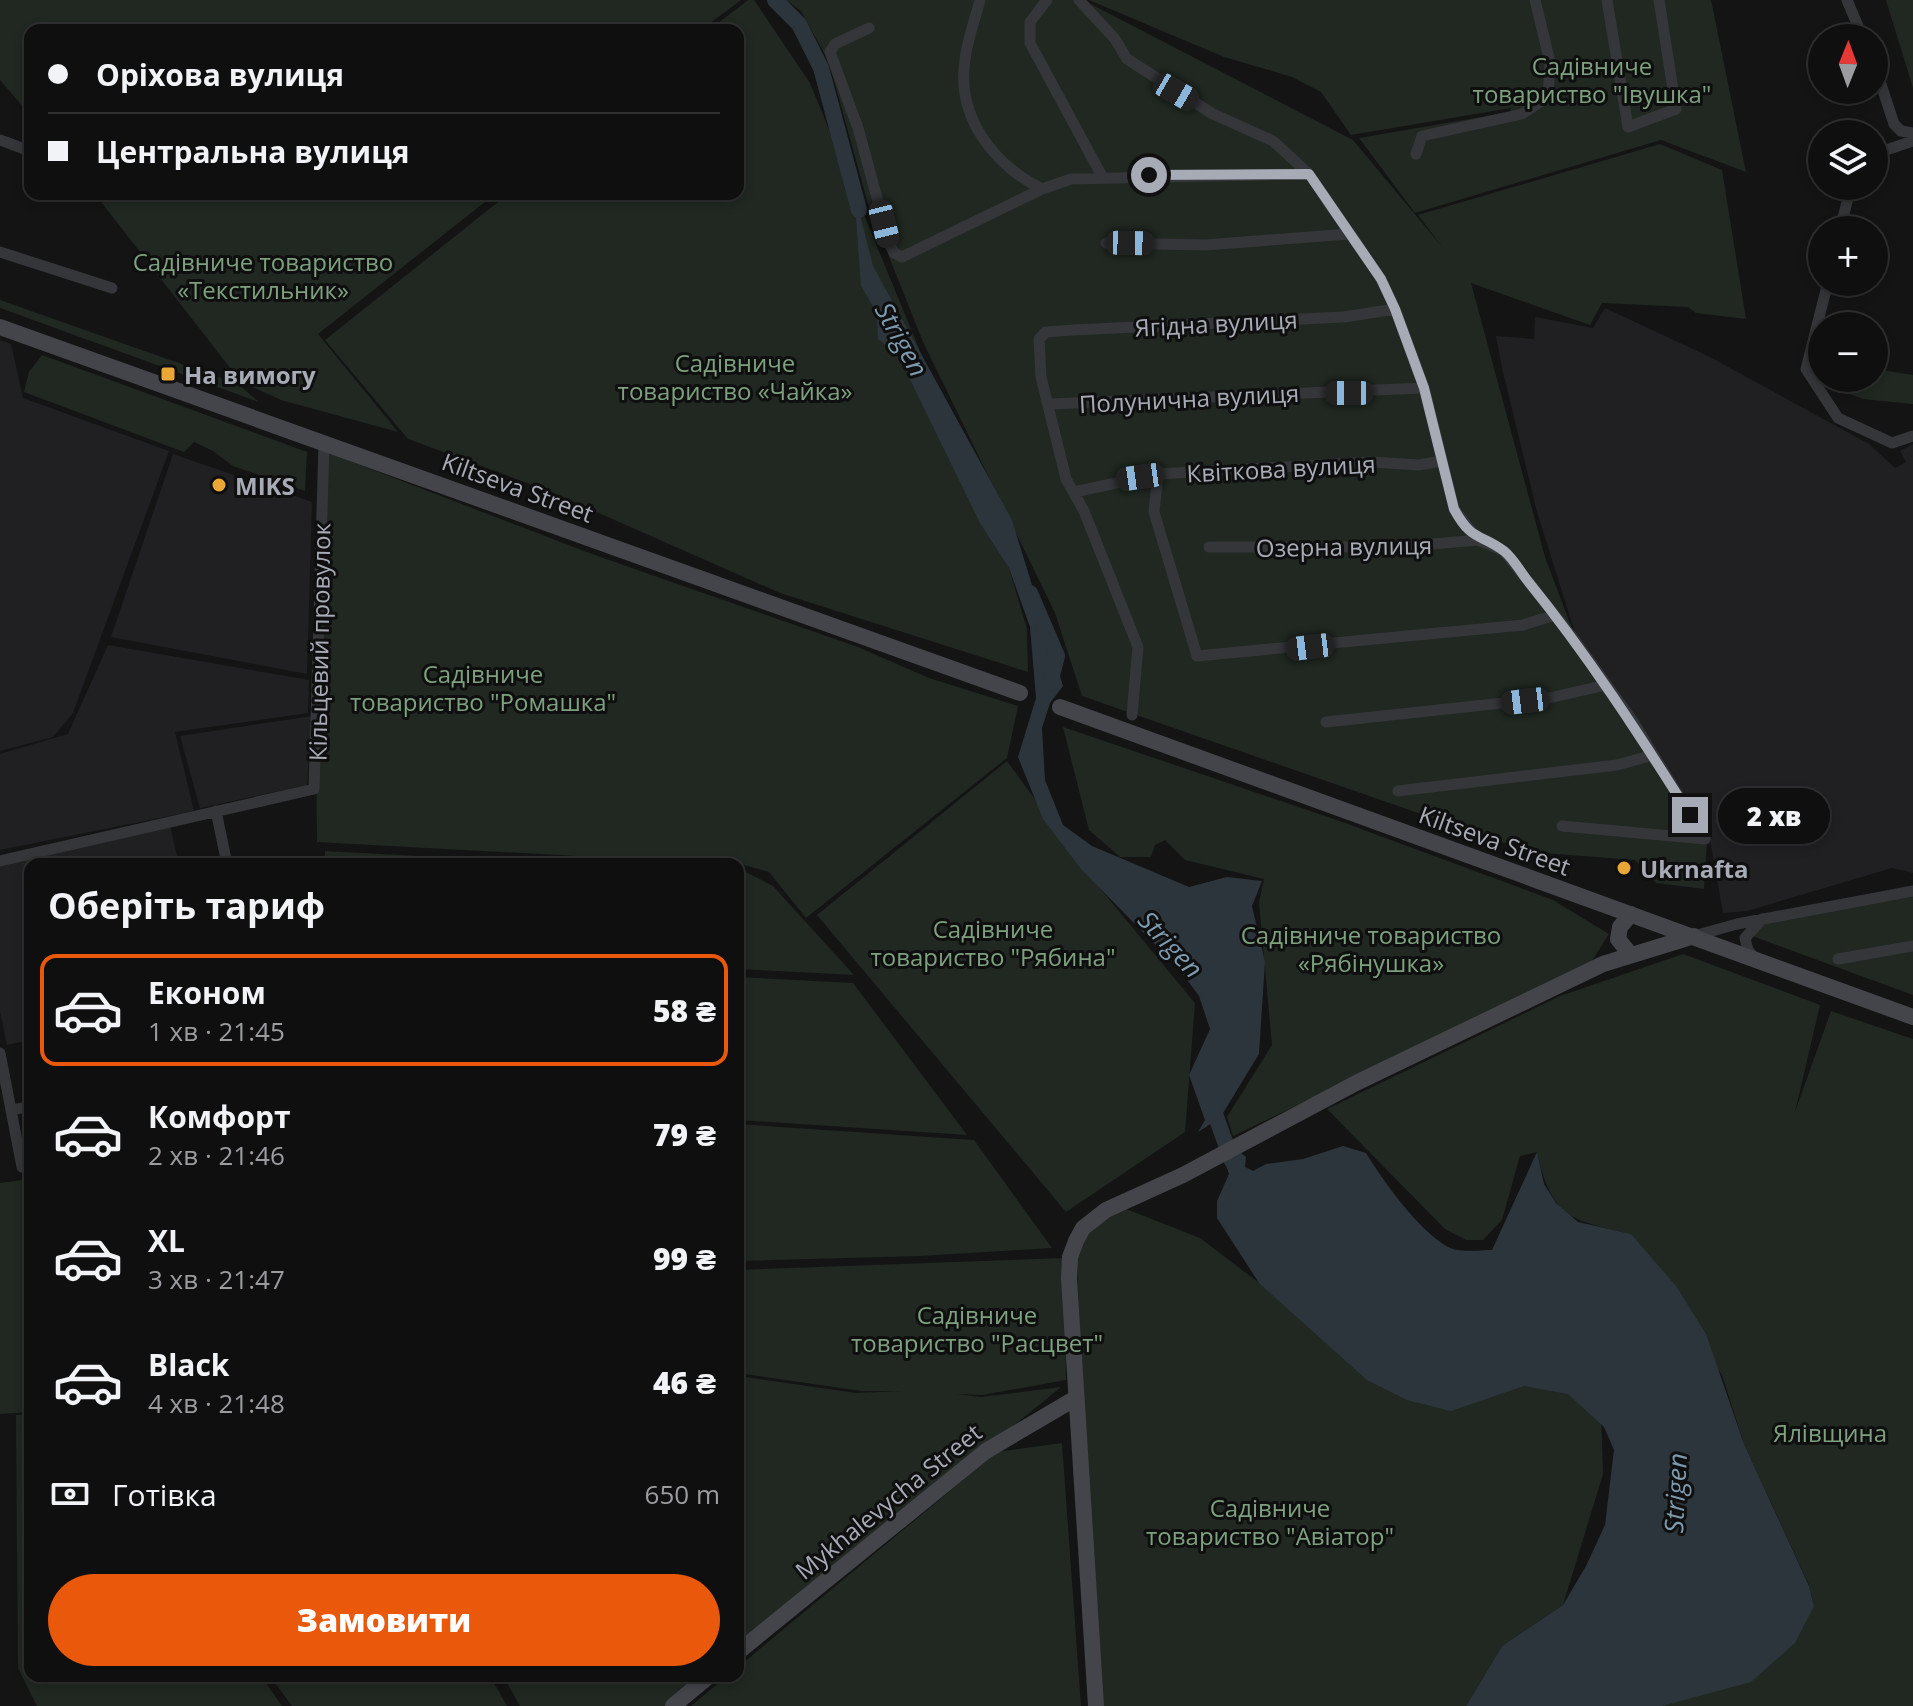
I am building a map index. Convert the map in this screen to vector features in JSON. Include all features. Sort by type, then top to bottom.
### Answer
[{"type":"main road","name":"Kiltseva Street","points":[[0,327],[1020,693]]},
{"type":"main road","name":"Kiltseva Street","points":[[1060,707],[1913,1017]]},
{"type":"main road","points":[[1603,964],[1618,939],[1620,927],[1631,914]]},
{"type":"main road","points":[[1096,1706],[1069,1268],[1070,1257],[1083,1228],[1106,1210],[1603,964],[1694,936]]},
{"type":"main road","points":[[1618,939],[1630,954]]},
{"type":"main road","name":"Mykhalevycha Street","points":[[744,1647],[986,1451],[1076,1398]]},
{"type":"main road","points":[[673,1706],[702,1682]]},
{"type":"street","points":[[980,0],[965,60],[963,83],[978,136],[1020,178],[1042,189]]},
{"type":"street","points":[[1047,0],[1030,22],[1030,43],[1103,178]]},
{"type":"street","points":[[1079,0],[1115,39],[1127,59],[1213,114],[1273,141],[1309,174],[1381,279],[1395,309],[1424,388],[1454,509],[1478,540],[1504,551],[1555,615],[1653,755],[1705,839],[1562,826]]},
{"type":"street","points":[[1416,154],[1422,136],[1522,114],[1548,97],[1550,62],[1535,0]]},
{"type":"street","points":[[1607,0],[1628,127],[1676,109],[1659,0]]},
{"type":"street","points":[[1847,0],[1857,24]]},
{"type":"street","points":[[869,28],[835,44],[830,52],[858,128],[894,253],[902,257],[1042,189],[1071,179],[1309,174]]},
{"type":"street","points":[[1887,104],[1894,124],[1901,131],[1913,133]]},
{"type":"street","points":[[0,140],[24,149]]},
{"type":"street","points":[[1888,149],[1913,141]]},
{"type":"street","points":[[1106,243],[1205,245],[1349,234]]},
{"type":"street","points":[[0,252],[112,288]]},
{"type":"street","points":[[1824,296],[1806,369],[1838,418],[1892,443],[1913,436]]},
{"type":"street","name":"Ягідна вулиця","points":[[1051,404],[1041,377],[1039,339],[1046,332],[1344,317],[1395,309]]},
{"type":"street","name":"Полунична вулиця","points":[[1051,404],[1424,388]]},
{"type":"street","points":[[1051,404],[1066,479],[1138,647],[1132,715]]},
{"type":"street","name":"Кільцевий провулок","points":[[0,861],[314,789],[324,443]]},
{"type":"street","name":"Квіткова вулиця","points":[[1074,492],[1158,474],[1371,462],[1419,465],[1442,461]]},
{"type":"street","points":[[1158,474],[1154,512],[1197,656],[1510,627],[1555,615]]},
{"type":"street","name":"Озерна вулиця","points":[[1209,547],[1399,547],[1478,540]]},
{"type":"street","points":[[1326,722],[1549,698],[1606,685]]},
{"type":"street","points":[[1398,791],[1617,765],[1653,755]]},
{"type":"street","points":[[216,811],[226,858]]},
{"type":"street","points":[[1694,936],[1762,919],[1913,891]]},
{"type":"street","points":[[1762,919],[1747,934],[1746,944],[1755,960],[1763,964]]},
{"type":"street","points":[[1838,959],[1913,946]]},
{"type":"street","points":[[0,1053],[22,1167]]},
{"type":"street","points":[[13,1110],[24,1107]]},
{"type":"shaded area","points":[[1605,308],[1710,357],[1869,444],[1895,468],[1906,462],[1900,451],[1913,444],[1913,873],[1892,868],[1747,911],[1723,913],[1710,840],[1576,636],[1537,512],[1502,368],[1496,336],[1534,339],[1535,317],[1593,328]]},
{"type":"shaded area","points":[[0,340],[11,344],[23,398],[169,451],[73,713],[53,737],[0,751]]},
{"type":"shaded area","points":[[173,454],[312,502],[307,674],[111,637]]},
{"type":"shaded area","points":[[108,645],[309,680],[308,713],[175,732],[194,811],[0,850],[0,754],[68,734]]},
{"type":"shaded area","points":[[312,716],[307,785],[200,808],[180,736]]},
{"type":"shaded area","points":[[170,826],[178,858],[34,858]]},
{"type":"shaded area","points":[[24,860],[24,1041],[7,1045],[0,1011],[0,866]]},
{"type":"green space","points":[[0,0],[741,0],[709,24],[24,24],[24,108],[0,80]]},
{"type":"green space","name":"Садівниче товариство «Чайка»","points":[[748,0],[754,0],[810,83],[1009,568],[1027,629],[1028,672],[780,593],[549,491],[408,439],[325,340],[500,200],[744,200],[744,24],[717,24]]},
{"type":"green space","points":[[786,0],[1083,0],[1353,140],[1443,248],[1418,215],[1660,144],[1722,170],[1746,319],[1696,313],[1688,307],[1602,303],[1590,325],[1471,283],[1545,557],[1575,637],[1707,840],[1704,889],[1656,883],[1635,860],[1530,852],[1082,696],[1055,613],[923,342],[868,204],[829,62],[801,11]]},
{"type":"green space","name":"Садівниче товариство \"Івушка\"","points":[[1089,0],[1711,0],[1746,172],[1661,140],[1415,213],[1359,138],[1510,112],[1511,108],[1351,135],[1321,92],[1292,77],[1224,57]]},
{"type":"green space","points":[[1886,0],[1913,0],[1913,88]]},
{"type":"green space","name":"Садівниче товариство «Текстильник»","points":[[100,200],[487,200],[318,334],[398,432],[281,400],[241,382]]},
{"type":"green space","points":[[0,300],[238,384],[259,402],[0,308]]},
{"type":"green space","points":[[42,355],[307,452],[305,491],[233,466],[194,442],[184,452],[24,392],[29,372]]},
{"type":"green space","points":[[1888,371],[1913,375],[1913,404],[1863,399],[1844,392],[1888,392]]},
{"type":"green space","name":"Садівниче товариство \"Ромашка\"","points":[[321,450],[592,554],[858,647],[929,678],[1018,706],[1007,758],[806,918],[769,872],[744,865],[744,858],[614,858],[317,842],[315,656]]},
{"type":"green space","name":"Садівниче товариство «Рябінушка»","points":[[1063,727],[1337,820],[1553,900],[1609,934],[1590,964],[1233,1136],[1227,1117],[1272,1045],[1259,902],[1264,879],[1185,860],[1165,840],[1155,845],[1151,857],[1120,857],[1089,830]]},
{"type":"green space","name":"Садівниче товариство \"Рябина\"","points":[[1007,761],[1098,886],[1195,1003],[1185,1132],[1066,1212],[817,915]]},
{"type":"green space","points":[[325,851],[454,858],[325,858]]},
{"type":"green space","points":[[744,871],[773,886],[854,975],[744,969]]},
{"type":"green space","points":[[1913,893],[1913,995],[1747,934],[1762,919]]},
{"type":"green space","name":"Ялівщина","points":[[1683,954],[1820,1005],[1795,1112],[1831,1011],[1913,1039],[1913,1706],[1662,1706],[1814,1606],[1809,1585],[1744,1444],[1722,1375],[1631,1234],[1593,1225],[1567,1212],[1549,1191],[1537,1152],[1520,1156],[1502,1220],[1483,1240],[1466,1240],[1445,1229],[1327,1109],[1560,996]]},
{"type":"green space","points":[[744,977],[853,983],[967,1135],[744,1120]]},
{"type":"green space","points":[[744,1124],[974,1140],[1052,1248],[921,1256],[744,1261]]},
{"type":"green space","points":[[24,1180],[24,1412],[0,1414],[0,1183]]},
{"type":"green space","name":"Садівниче товариство \"Авіатор\"","points":[[1116,1205],[1200,1238],[1366,1364],[1556,1380],[1601,1414],[1603,1474],[1563,1605],[1502,1646],[1466,1706],[1096,1706],[1076,1241]]},
{"type":"green space","name":"Садівниче товариство \"Расцвет\"","points":[[1065,1258],[1066,1380],[982,1395],[957,1394],[981,1397],[1061,1387],[744,1645],[744,1377],[856,1393],[902,1391],[861,1391],[744,1374],[744,1270]]},
{"type":"green space","points":[[24,1414],[24,1680],[18,1668],[16,1415]]},
{"type":"green space","points":[[1062,1443],[1081,1706],[691,1706],[720,1682],[744,1682],[744,1662],[997,1452]]},
{"type":"green space","points":[[25,1682],[265,1682],[282,1706],[37,1706]]},
{"type":"green space","points":[[274,1682],[493,1682],[507,1706],[292,1706]]},
{"type":"green space","points":[[506,1682],[698,1682],[668,1706],[520,1706]]},
{"type":"water","points":[[854,191],[873,266],[1012,520],[1063,686],[1050,703],[1042,728],[1045,780],[1063,825],[1092,846],[1189,887],[1227,877],[1262,881],[1252,906],[1265,962],[1259,1054],[1220,1118],[1198,1132],[1205,1120],[1189,1075],[1210,1029],[1199,996],[1179,969],[1081,869],[1043,819],[1018,757],[1036,698],[1030,627],[1009,568],[980,523],[899,357],[878,339],[877,313],[861,286]]},
{"type":"water","points":[[1343,1146],[1366,1153],[1392,1191],[1425,1229],[1448,1247],[1464,1251],[1492,1250],[1537,1152],[1544,1184],[1556,1203],[1578,1222],[1631,1234],[1676,1286],[1706,1334],[1744,1444],[1809,1586],[1814,1606],[1795,1643],[1751,1682],[1662,1706],[1466,1706],[1502,1646],[1563,1605],[1586,1566],[1605,1525],[1614,1450],[1604,1427],[1568,1394],[1524,1386],[1451,1411],[1407,1400],[1367,1380],[1259,1283],[1217,1218],[1217,1201],[1229,1174],[1224,1160],[1240,1152],[1246,1157],[1245,1167],[1253,1171],[1266,1164],[1303,1159]]},
{"type":"waterway","name":"Strigen","points":[[775,0],[799,24],[821,68],[859,210]]},
{"type":"waterway","name":"Strigen","points":[[1030,593],[1057,656],[1050,683]]},
{"type":"waterway","name":"Strigen","points":[[1210,1100],[1232,1161]]},
{"type":"place","name":"На вимогу","points":[[168,374]]},
{"type":"place","name":"MIKS","points":[[219,485]]},
{"type":"place","name":"Ukrnafta","points":[[1624,868]]},
{"type":"route","points":[[1149,175],[1309,174],[1381,279],[1395,309],[1424,388],[1454,509],[1461,523],[1478,540],[1504,551],[1555,615],[1632,720],[1690,815]]}]
